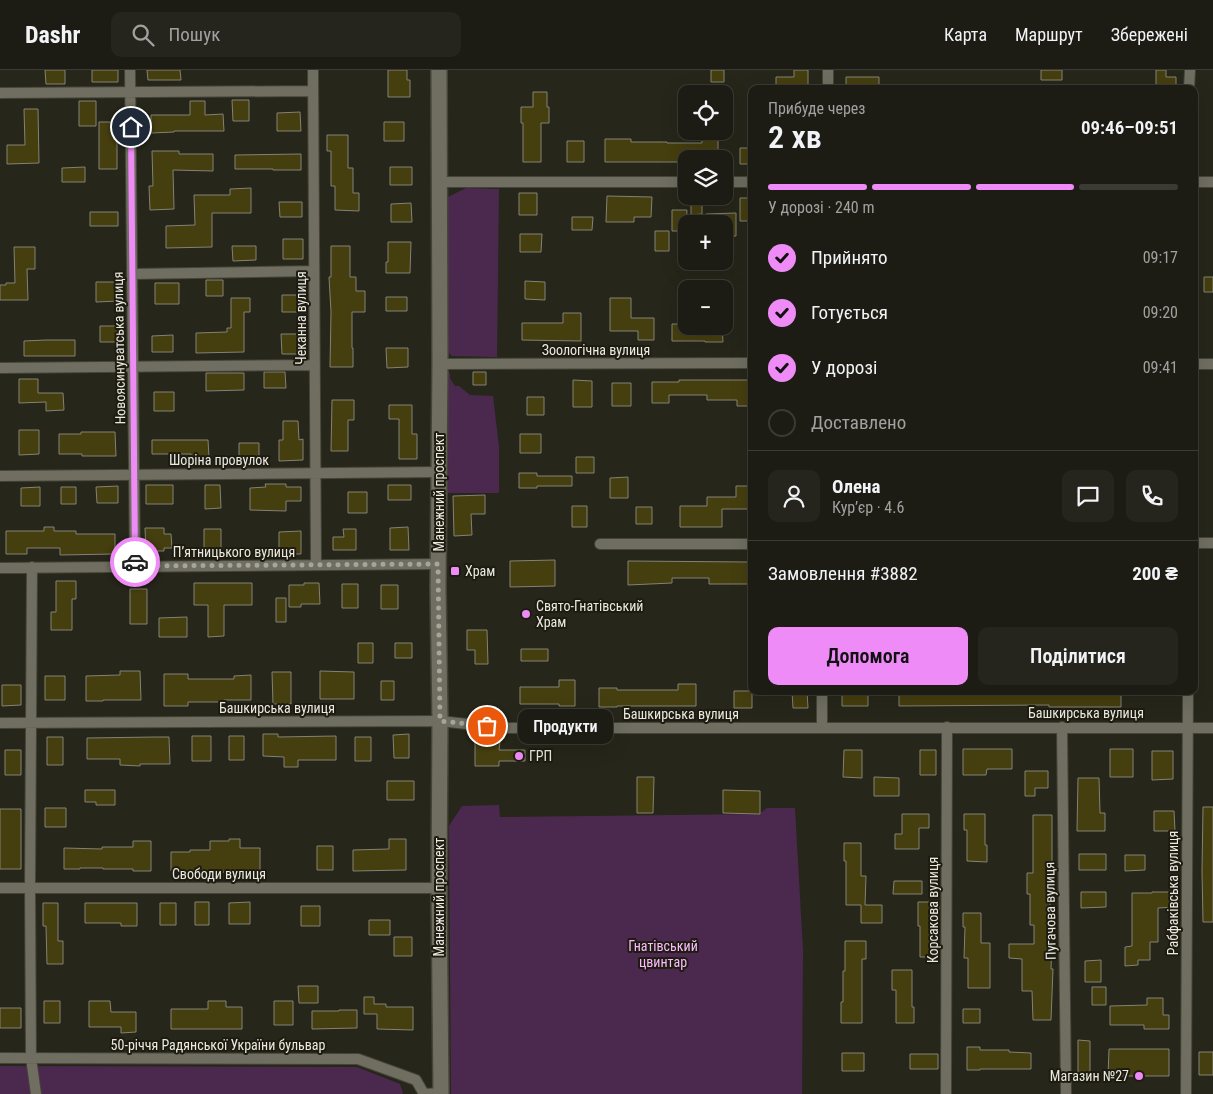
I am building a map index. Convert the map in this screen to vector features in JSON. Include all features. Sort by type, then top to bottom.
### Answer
[{"type":"street","name":"Новоясинуватська вулиця","points":[[130,70],[135,566]]},
{"type":"street","name":"Чеканна вулиця","points":[[313,70],[316,565]]},
{"type":"street","name":"Манежний проспект","points":[[439,70],[440,364],[438,564],[440,721],[438,888],[441,1094]]},
{"type":"street","points":[[828,70],[828,85]]},
{"type":"street","points":[[1190,70],[1190,85]]},
{"type":"street","points":[[0,93],[313,91]]},
{"type":"street","points":[[439,182],[678,182]]},
{"type":"street","points":[[733,182],[748,182]]},
{"type":"street","points":[[1198,182],[1213,182]]},
{"type":"street","points":[[132,274],[314,271]]},
{"type":"street","name":"Зоологічна вулиця","points":[[440,364],[748,363]]},
{"type":"street","points":[[1198,364],[1213,364]]},
{"type":"street","points":[[0,368],[315,365]]},
{"type":"street","name":"Шоріна провулок","points":[[0,476],[438,472]]},
{"type":"street","points":[[1198,543],[1213,543]]},
{"type":"street","points":[[600,544],[748,544]]},
{"type":"street","name":"П’ятницького вулиця","points":[[0,568],[438,564]]},
{"type":"street","points":[[32,567],[31,1058],[36,1094]]},
{"type":"street","points":[[822,695],[822,727]]},
{"type":"street","name":"Рабфаківська вулиця","points":[[1186,1094],[1188,695]]},
{"type":"street","name":"Башкирська вулиця","points":[[0,723],[440,721],[503,728],[1213,728]]},
{"type":"street","name":"Корсакова вулиця","points":[[946,1094],[947,727]]},
{"type":"street","name":"Пугачова вулиця","points":[[1062,727],[1066,1094]]},
{"type":"street","name":"Свободи вулиця","points":[[0,888],[438,888]]},
{"type":"street","name":"50-річчя Радянської України бульвар","points":[[0,1058],[358,1059],[416,1080],[424,1094],[441,1094]]},
{"type":"green space","points":[[466,188],[499,189],[497,357],[452,356],[444,348],[446,198]]},
{"type":"green space","points":[[444,373],[450,373],[450,378],[455,386],[459,386],[470,395],[493,396],[499,447],[499,493],[444,493]]},
{"type":"green space","name":"Гнатівський цвинтар","points":[[499,805],[500,817],[759,814],[767,808],[795,808],[803,951],[802,1094],[451,1094],[449,826],[462,806]]},
{"type":"green space","points":[[0,1066],[357,1067],[400,1084],[403,1093],[0,1094]]},
{"type":"building","points":[[45,70],[65,70],[65,84],[46,84]]},
{"type":"building","points":[[92,70],[118,70],[118,82],[92,82]]},
{"type":"building","points":[[147,70],[180,70],[181,80],[148,80]]},
{"type":"building","points":[[388,70],[407,70],[407,80],[410,80],[410,97],[388,97]]},
{"type":"building","points":[[711,70],[724,70],[724,82],[711,82]]},
{"type":"building","points":[[794,70],[808,70],[808,85],[776,85],[776,77],[794,77]]},
{"type":"building","points":[[1041,70],[1062,70],[1062,80],[1041,80]]},
{"type":"building","points":[[1156,70],[1166,70],[1166,77],[1176,77],[1176,85],[1156,85]]},
{"type":"building","points":[[846,77],[879,77],[879,85],[846,85]]},
{"type":"building","points":[[533,92],[547,92],[549,123],[541,123],[541,162],[523,162],[521,107],[533,107]]},
{"type":"building","points":[[232,100],[249,100],[249,121],[233,121]]},
{"type":"building","points":[[79,101],[96,101],[96,126],[79,126]]},
{"type":"building","points":[[190,101],[205,101],[205,115],[223,114],[224,131],[151,133],[151,115],[190,115]]},
{"type":"building","points":[[24,109],[38,109],[39,163],[7,164],[7,145],[25,145]]},
{"type":"building","points":[[300,112],[301,131],[277,131],[277,113]]},
{"type":"building","points":[[99,122],[117,122],[117,169],[99,169]]},
{"type":"building","points":[[384,122],[404,122],[404,141],[384,141]]},
{"type":"building","points":[[327,135],[348,135],[348,168],[353,168],[353,193],[359,193],[359,211],[335,210],[335,186],[331,186],[331,151],[327,151]]},
{"type":"building","points":[[605,139],[631,139],[631,142],[667,143],[702,143],[702,140],[718,140],[718,150],[678,150],[678,162],[605,162]]},
{"type":"building","points":[[567,141],[584,141],[584,162],[567,162]]},
{"type":"building","points":[[740,148],[748,148],[748,164],[740,164]]},
{"type":"building","points":[[152,151],[179,151],[179,154],[213,154],[213,171],[173,170],[174,209],[150,210],[149,186],[153,186]]},
{"type":"building","points":[[301,154],[301,170],[235,169],[235,155]]},
{"type":"building","points":[[85,167],[85,182],[62,182],[62,168]]},
{"type":"building","points":[[390,167],[412,167],[412,185],[390,185]]},
{"type":"building","points":[[251,188],[251,213],[212,213],[212,247],[166,248],[166,226],[195,225],[194,195],[230,195],[230,189]]},
{"type":"building","points":[[519,193],[537,193],[537,215],[519,215]]},
{"type":"building","points":[[607,196],[652,197],[651,217],[634,217],[634,222],[606,222]]},
{"type":"building","points":[[740,198],[748,198],[748,221],[740,221]]},
{"type":"building","points":[[279,202],[302,202],[302,217],[280,217]]},
{"type":"building","points":[[411,203],[412,222],[391,222],[391,204]]},
{"type":"building","points":[[691,205],[702,205],[702,214],[691,215]]},
{"type":"building","points":[[672,210],[687,210],[687,215],[678,215],[678,231],[672,231]]},
{"type":"building","points":[[90,212],[118,212],[118,226],[90,226]]},
{"type":"building","points":[[736,213],[736,236],[733,236],[733,215],[706,214]]},
{"type":"building","points":[[572,217],[593,217],[592,230],[572,230]]},
{"type":"building","points":[[655,231],[669,231],[669,251],[655,251]]},
{"type":"building","points":[[520,234],[542,234],[541,252],[520,252]]},
{"type":"building","points":[[283,239],[303,239],[303,259],[283,259]]},
{"type":"building","points":[[388,242],[411,242],[410,273],[386,273]]},
{"type":"building","points":[[232,246],[256,246],[256,260],[233,261]]},
{"type":"building","points":[[331,246],[350,246],[350,277],[356,277],[356,291],[365,291],[365,312],[352,312],[353,367],[330,367],[331,312],[329,277],[331,277]]},
{"type":"building","points":[[14,247],[35,247],[35,269],[27,269],[28,300],[0,300],[0,285],[15,283]]},
{"type":"building","points":[[1204,277],[1213,277],[1213,292],[1204,292]]},
{"type":"building","points":[[206,280],[223,280],[223,296],[206,296]]},
{"type":"building","points":[[525,281],[545,282],[545,300],[525,299]]},
{"type":"building","points":[[96,282],[119,282],[119,301],[96,302]]},
{"type":"building","points":[[155,283],[179,283],[179,304],[155,304]]},
{"type":"building","points":[[282,295],[302,295],[302,312],[282,312]]},
{"type":"building","points":[[386,297],[407,297],[407,311],[386,311]]},
{"type":"building","points":[[231,298],[250,298],[250,312],[244,312],[244,352],[196,353],[196,333],[227,332],[227,328],[231,328]]},
{"type":"building","points":[[610,298],[631,298],[631,318],[654,318],[654,340],[638,340],[638,331],[610,331]]},
{"type":"building","points":[[563,313],[581,313],[581,341],[522,340],[522,323],[563,323]]},
{"type":"building","points":[[672,324],[678,324],[678,335],[723,335],[723,342],[705,341],[672,341]]},
{"type":"building","points":[[100,326],[118,326],[119,342],[100,342]]},
{"type":"building","points":[[281,334],[302,334],[303,354],[282,354]]},
{"type":"building","points":[[173,335],[173,352],[152,352],[152,336]]},
{"type":"building","points":[[75,340],[75,356],[24,356],[24,341]]},
{"type":"building","points":[[386,348],[408,348],[408,367],[387,368]]},
{"type":"building","points":[[264,372],[285,372],[286,388],[264,388]]},
{"type":"building","points":[[473,372],[486,372],[486,385],[473,385]]},
{"type":"building","points":[[206,373],[244,373],[244,390],[206,391]]},
{"type":"building","points":[[19,379],[38,379],[38,393],[63,393],[64,410],[46,411],[46,402],[19,403]]},
{"type":"building","points":[[573,380],[592,381],[592,407],[573,407]]},
{"type":"building","points":[[679,380],[748,380],[748,406],[737,406],[737,400],[707,400],[707,395],[669,395],[669,403],[652,403],[652,382],[679,382]]},
{"type":"building","points":[[612,383],[631,383],[631,406],[612,406]]},
{"type":"building","points":[[154,392],[174,392],[174,411],[154,411]]},
{"type":"building","points":[[527,397],[544,397],[544,415],[527,415]]},
{"type":"building","points":[[332,400],[354,400],[354,420],[348,420],[348,451],[331,451]]},
{"type":"building","points":[[389,405],[412,405],[412,434],[417,434],[417,459],[399,459],[399,419],[389,419]]},
{"type":"building","points":[[283,421],[298,421],[299,440],[303,439],[303,460],[279,461],[279,440],[283,440]]},
{"type":"building","points":[[19,430],[39,430],[39,454],[19,455]]},
{"type":"building","points":[[81,432],[115,432],[116,456],[59,454],[59,434],[81,434]]},
{"type":"building","points":[[520,434],[541,434],[541,453],[520,453]]},
{"type":"building","points":[[152,440],[208,440],[209,457],[191,457],[191,454],[152,454]]},
{"type":"building","points":[[239,443],[259,443],[259,461],[239,461]]},
{"type":"building","points":[[576,457],[594,457],[594,473],[576,473]]},
{"type":"building","points":[[519,473],[537,473],[537,476],[572,476],[572,486],[519,488]]},
{"type":"building","points":[[628,477],[628,498],[610,498],[610,478]]},
{"type":"building","points":[[265,484],[286,484],[286,487],[301,487],[301,501],[286,501],[286,511],[250,510],[250,488],[266,487]]},
{"type":"building","points":[[146,485],[173,485],[173,504],[146,504]]},
{"type":"building","points":[[205,485],[220,485],[221,508],[205,509]]},
{"type":"building","points":[[388,485],[411,485],[411,500],[388,500]]},
{"type":"building","points":[[118,486],[118,503],[97,503],[96,487]]},
{"type":"building","points":[[736,486],[748,486],[748,509],[722,509],[722,527],[680,527],[680,506],[707,506],[707,497],[736,497]]},
{"type":"building","points":[[40,487],[40,506],[21,506],[21,488]]},
{"type":"building","points":[[61,487],[76,487],[76,504],[61,504]]},
{"type":"building","points":[[348,492],[367,492],[367,513],[348,513]]},
{"type":"building","points":[[485,495],[485,514],[471,514],[472,535],[454,536],[453,496]]},
{"type":"building","points":[[572,506],[587,506],[587,527],[572,527]]},
{"type":"building","points":[[636,507],[652,507],[652,524],[636,524]]},
{"type":"building","points":[[44,527],[54,527],[54,531],[76,531],[76,534],[115,534],[115,554],[60,555],[60,548],[27,548],[27,554],[6,554],[6,531],[44,531]]},
{"type":"building","points":[[408,527],[409,550],[390,550],[390,528]]},
{"type":"building","points":[[145,528],[164,528],[164,534],[171,534],[172,548],[164,548],[164,551],[146,551]]},
{"type":"building","points":[[204,529],[221,529],[221,553],[204,553]]},
{"type":"building","points":[[343,529],[356,529],[356,550],[333,550],[333,537],[344,537]]},
{"type":"building","points":[[301,531],[301,554],[279,554],[279,532]]},
{"type":"building","points":[[555,560],[555,586],[510,587],[510,561]]},
{"type":"building","points":[[628,561],[748,562],[748,584],[709,584],[709,578],[672,578],[672,583],[628,585]]},
{"type":"building","points":[[56,581],[76,581],[76,599],[72,599],[72,630],[51,630],[51,612],[56,612]]},
{"type":"building","points":[[194,583],[252,583],[252,605],[224,605],[224,636],[208,637],[208,605],[194,605]]},
{"type":"building","points":[[304,583],[319,583],[320,604],[301,604],[301,607],[289,607],[289,585],[304,585]]},
{"type":"building","points":[[342,584],[358,584],[358,608],[342,608]]},
{"type":"building","points":[[381,585],[398,585],[398,609],[381,609]]},
{"type":"building","points":[[130,589],[147,589],[147,624],[130,624]]},
{"type":"building","points":[[276,598],[286,598],[286,622],[276,622]]},
{"type":"building","points":[[187,617],[187,637],[159,637],[159,618]]},
{"type":"building","points":[[467,630],[487,630],[488,664],[475,664],[475,650],[467,650]]},
{"type":"building","points":[[358,643],[373,643],[373,663],[358,663]]},
{"type":"building","points":[[395,643],[412,643],[412,658],[395,658]]},
{"type":"building","points":[[521,649],[548,649],[548,661],[521,661]]},
{"type":"building","points":[[120,671],[140,671],[141,700],[86,701],[86,676],[120,675]]},
{"type":"building","points":[[320,671],[354,672],[354,699],[320,699]]},
{"type":"building","points":[[272,672],[291,672],[291,704],[273,704]]},
{"type":"building","points":[[164,674],[188,674],[188,679],[234,679],[234,676],[251,675],[251,700],[188,702],[188,706],[164,706]]},
{"type":"building","points":[[45,676],[65,676],[65,700],[45,700]]},
{"type":"building","points":[[559,680],[575,680],[575,706],[520,704],[520,687],[559,687]]},
{"type":"building","points":[[381,681],[394,681],[394,700],[381,700]]},
{"type":"building","points":[[678,684],[696,684],[696,706],[599,707],[599,688],[617,688],[617,690],[678,690]]},
{"type":"building","points":[[2,685],[21,685],[21,705],[2,706]]},
{"type":"building","points":[[734,691],[748,691],[748,695],[752,695],[752,708],[734,708]]},
{"type":"building","points":[[792,695],[807,695],[808,708],[793,708]]},
{"type":"building","points":[[842,695],[868,695],[868,706],[842,706]]},
{"type":"building","points":[[899,695],[1121,695],[1121,707],[1049,707],[1049,705],[899,706]]},
{"type":"building","points":[[263,734],[278,734],[278,737],[336,736],[336,760],[298,760],[298,767],[284,767],[284,757],[263,756]]},
{"type":"building","points":[[409,734],[409,758],[394,758],[393,735]]},
{"type":"building","points":[[192,736],[211,736],[211,761],[192,761]]},
{"type":"building","points":[[229,736],[244,736],[244,760],[229,760]]},
{"type":"building","points":[[47,737],[63,737],[63,765],[47,765]]},
{"type":"building","points":[[169,737],[170,764],[120,765],[120,759],[87,759],[87,738]]},
{"type":"building","points":[[355,737],[371,737],[371,761],[355,761]]},
{"type":"building","points":[[475,741],[500,742],[499,750],[525,750],[525,761],[499,761],[499,766],[475,766]]},
{"type":"building","points":[[963,749],[1012,749],[1012,769],[987,769],[986,775],[963,775]]},
{"type":"building","points":[[1110,749],[1133,749],[1133,777],[1110,777]]},
{"type":"building","points":[[5,750],[21,750],[21,775],[5,775]]},
{"type":"building","points":[[844,750],[862,750],[862,778],[843,777]]},
{"type":"building","points":[[920,750],[936,750],[936,775],[920,775]]},
{"type":"building","points":[[1152,751],[1173,751],[1173,779],[1152,780]]},
{"type":"building","points":[[1025,771],[1048,771],[1048,788],[1035,788],[1035,796],[1025,796]]},
{"type":"building","points":[[637,777],[654,777],[653,813],[637,813]]},
{"type":"building","points":[[874,777],[899,778],[899,796],[874,796]]},
{"type":"building","points":[[1078,778],[1099,778],[1100,813],[1105,813],[1105,831],[1077,831]]},
{"type":"building","points":[[387,781],[414,781],[414,800],[387,800]]},
{"type":"building","points":[[85,790],[115,790],[115,805],[96,805],[96,802],[85,802]]},
{"type":"building","points":[[723,790],[760,791],[760,814],[723,813]]},
{"type":"building","points":[[1203,807],[1213,807],[1213,922],[1203,922]]},
{"type":"building","points":[[45,808],[66,808],[66,827],[45,827]]},
{"type":"building","points":[[0,809],[21,809],[21,869],[0,869]]},
{"type":"building","points":[[1154,811],[1174,811],[1175,831],[1154,831]]},
{"type":"building","points":[[902,814],[929,814],[929,828],[919,828],[919,849],[895,849],[895,834],[902,834]]},
{"type":"building","points":[[964,814],[985,814],[987,862],[967,861],[967,830],[964,830]]},
{"type":"building","points":[[1033,815],[1052,815],[1050,939],[1052,940],[1051,969],[1053,969],[1051,1020],[1033,1020],[1032,991],[1022,991],[1022,959],[1009,958],[1009,944],[1034,944],[1034,925],[1030,925],[1030,894],[1027,894],[1027,873],[1033,873]]},
{"type":"building","points":[[229,839],[240,839],[240,848],[260,848],[260,870],[226,870],[226,872],[203,873],[171,871],[171,852],[210,850],[210,841],[229,841]]},
{"type":"building","points":[[389,839],[406,839],[406,870],[353,871],[353,850],[389,849]]},
{"type":"building","points":[[133,841],[151,841],[151,871],[103,868],[64,869],[64,848],[102,849],[102,847],[133,847]]},
{"type":"building","points":[[844,843],[861,843],[861,876],[866,876],[865,905],[882,905],[882,923],[861,923],[861,905],[846,905]]},
{"type":"building","points":[[317,846],[333,846],[333,870],[317,870]]},
{"type":"building","points":[[1079,854],[1106,854],[1106,870],[1079,870]]},
{"type":"building","points":[[1125,855],[1145,855],[1145,870],[1125,871]]},
{"type":"building","points":[[894,881],[922,881],[922,894],[893,894]]},
{"type":"building","points":[[1081,892],[1106,892],[1106,907],[1081,908]]},
{"type":"building","points":[[1176,892],[1176,907],[1158,908],[1158,942],[1150,942],[1150,960],[1138,960],[1138,965],[1125,966],[1125,947],[1132,946],[1132,893]]},
{"type":"building","points":[[195,902],[209,902],[209,925],[195,925]]},
{"type":"building","points":[[250,902],[250,924],[229,924],[229,903]]},
{"type":"building","points":[[918,902],[939,902],[939,912],[935,912],[936,957],[920,957]]},
{"type":"building","points":[[43,903],[58,903],[58,941],[63,941],[63,964],[47,964],[46,926],[43,926]]},
{"type":"building","points":[[85,903],[137,903],[137,926],[121,926],[121,923],[85,923]]},
{"type":"building","points":[[160,903],[176,903],[176,925],[160,925]]},
{"type":"building","points":[[301,906],[320,906],[320,926],[301,926]]},
{"type":"building","points":[[963,913],[981,913],[981,943],[990,943],[990,988],[968,988],[968,958],[964,958],[965,927],[963,927]]},
{"type":"building","points":[[369,920],[390,920],[390,935],[369,935]]},
{"type":"building","points":[[394,937],[412,937],[412,956],[394,956]]},
{"type":"building","points":[[845,941],[866,941],[866,959],[862,959],[862,1023],[841,1023]]},
{"type":"building","points":[[1101,960],[1101,982],[1085,982],[1085,961]]},
{"type":"building","points":[[892,970],[912,970],[914,1023],[896,1023],[896,990],[892,990]]},
{"type":"building","points":[[298,986],[318,986],[318,1003],[299,1003]]},
{"type":"building","points":[[1092,987],[1106,987],[1106,1005],[1092,1005]]},
{"type":"building","points":[[364,997],[374,997],[374,1004],[386,1004],[386,1007],[413,1007],[413,1030],[377,1029],[377,1014],[364,1014]]},
{"type":"building","points":[[1147,998],[1163,998],[1163,1015],[1169,1015],[1169,1029],[1144,1029],[1144,1025],[1110,1025],[1110,1006],[1147,1005]]},
{"type":"building","points":[[44,1001],[60,1001],[60,1023],[44,1023]]},
{"type":"building","points":[[89,1001],[110,1001],[111,1012],[136,1012],[136,1032],[121,1033],[121,1027],[89,1027]]},
{"type":"building","points":[[208,1001],[226,1001],[226,1007],[242,1007],[242,1029],[171,1029],[171,1009],[208,1009]]},
{"type":"building","points":[[274,1001],[293,1001],[293,1025],[274,1025]]},
{"type":"building","points":[[0,1008],[21,1008],[21,1028],[0,1028]]},
{"type":"building","points":[[963,1009],[980,1009],[980,1023],[963,1023]]},
{"type":"building","points":[[357,1010],[357,1028],[312,1029],[312,1011]]},
{"type":"building","points":[[1078,1040],[1090,1041],[1090,1077],[1078,1077]]},
{"type":"building","points":[[967,1047],[980,1047],[980,1050],[1009,1050],[1009,1052],[1031,1053],[1031,1069],[967,1070]]},
{"type":"building","points":[[1109,1049],[1169,1049],[1169,1076],[1108,1076]]},
{"type":"building","points":[[1199,1052],[1213,1052],[1213,1075],[1199,1075]]},
{"type":"building","points":[[842,1053],[864,1053],[864,1071],[842,1071]]},
{"type":"building","points":[[910,1054],[938,1054],[938,1069],[910,1069]]},
{"type":"way so far","points":[[135,562],[135,566],[438,564],[440,721],[487,726]]},
{"type":"place","name":"Храм","points":[[455,571]]},
{"type":"place","name":"Свято-Гнатівський Храм","points":[[526,614]]},
{"type":"place","name":"Продукти","points":[[487,726]]},
{"type":"place","name":"ГРП","points":[[519,756]]},
{"type":"place","name":"Магазин №27","points":[[1139,1076]]},
{"type":"route","points":[[131,127],[135,562]]}]
